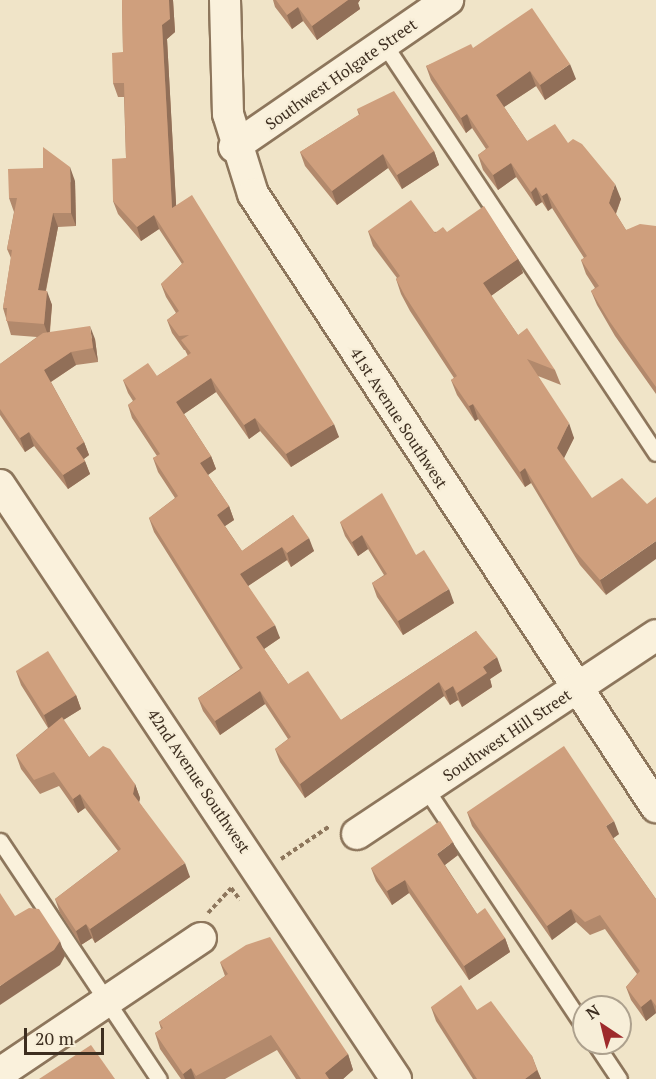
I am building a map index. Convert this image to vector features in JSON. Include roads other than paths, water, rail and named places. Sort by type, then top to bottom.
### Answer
[{"type":"street","name":"41st Avenue Southwest","points":[[225,0],[234,147],[253,194],[656,807]]},
{"type":"street","name":"Southwest Holgate Street","points":[[234,147],[384,44],[422,9],[448,0]]},
{"type":"street","name":"42nd Avenue Southwest","points":[[0,485],[396,1079]]},
{"type":"street","name":"Southwest Hill Street","points":[[345,829],[426,789],[656,635]]},
{"type":"street","points":[[0,1073],[107,1001],[203,928]]},
{"type":"lane","points":[[384,44],[656,453]]},
{"type":"lane","points":[[426,789],[572,1009]]},
{"type":"lane","points":[[0,841],[159,1079]]},
{"type":"lane","points":[[603,1055],[619,1079]]}]
